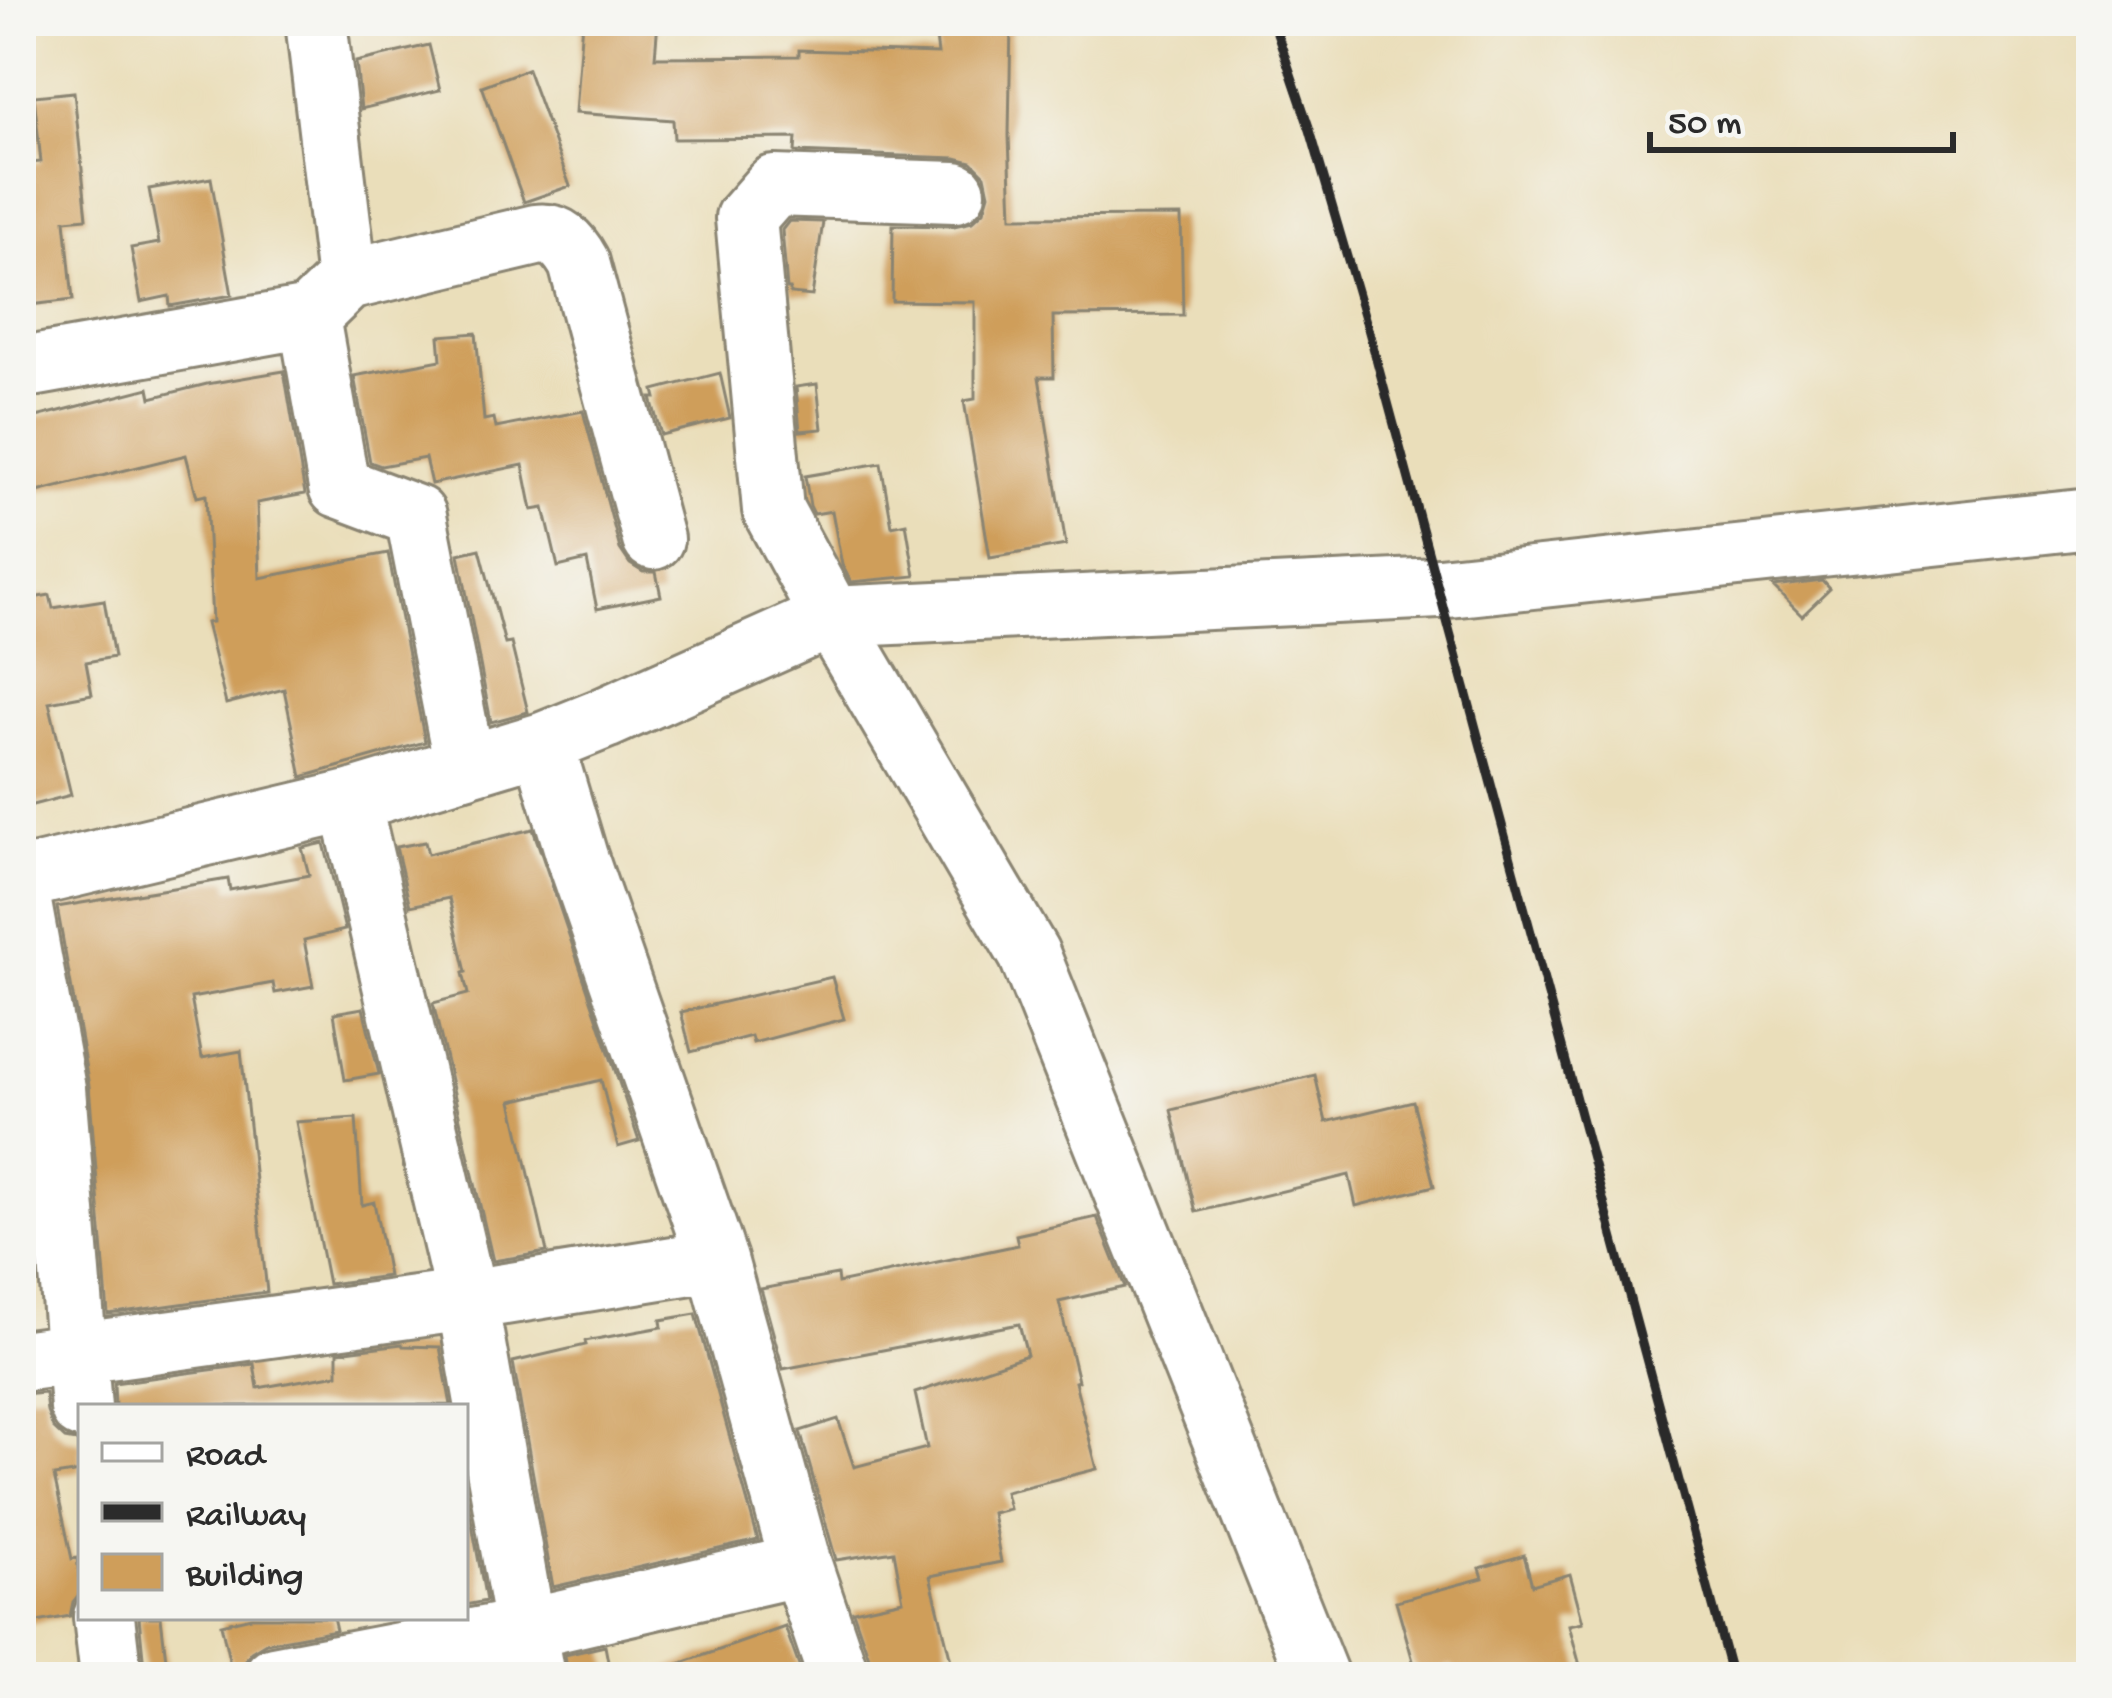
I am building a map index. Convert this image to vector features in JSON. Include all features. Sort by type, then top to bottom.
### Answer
[{"type":"street","points":[[316,21],[339,487],[416,516],[465,767]]},
{"type":"street","points":[[956,192],[774,186],[746,218],[773,509],[1029,954],[1318,1677]]},
{"type":"street","points":[[21,368],[328,298],[546,233],[562,240],[579,262],[653,538]]},
{"type":"street","points":[[21,879],[350,801],[543,743],[831,617],[1439,588],[2091,518]]},
{"type":"street","points":[[543,743],[577,857],[717,1261],[801,1565],[839,1677]]},
{"type":"street","points":[[350,801],[467,1300],[530,1653]]},
{"type":"street","points":[[21,903],[55,1089],[59,1373],[717,1261]]},
{"type":"street","points":[[274,1677],[530,1653],[801,1565]]},
{"type":"street","points":[[104,1620],[111,1677]]},
{"type":"building","points":[[582,21],[658,21],[655,57],[799,56],[799,50],[938,54],[934,21],[1011,21],[1012,217],[1181,216],[1183,315],[1053,316],[1054,377],[1039,377],[1066,545],[990,558],[964,401],[975,399],[975,302],[892,301],[893,225],[972,222],[984,211],[989,194],[985,175],[972,162],[956,158],[795,152],[796,138],[674,139],[673,120],[575,113]]},
{"type":"building","points":[[429,45],[440,90],[361,109],[356,62]]},
{"type":"building","points":[[527,69],[570,186],[524,202],[482,86]]},
{"type":"building","points":[[74,92],[87,218],[65,220],[73,300],[21,306],[21,164],[41,162],[34,96]]},
{"type":"building","points":[[211,178],[232,295],[170,306],[169,296],[141,302],[131,248],[159,243],[149,189]]},
{"type":"building","points":[[789,221],[823,222],[812,296],[790,294],[787,289],[782,230]]},
{"type":"building","points":[[476,333],[484,420],[494,418],[496,428],[583,411],[620,549],[630,564],[643,572],[656,572],[661,596],[597,609],[587,560],[558,567],[544,508],[532,510],[523,465],[431,484],[425,458],[381,466],[370,462],[354,376],[441,360],[439,336]]},
{"type":"building","points":[[284,371],[305,494],[257,503],[260,578],[388,553],[425,742],[302,777],[284,689],[226,704],[206,623],[212,622],[206,495],[197,497],[186,455],[21,496],[21,421],[149,388],[151,398]]},
{"type":"building","points":[[720,373],[730,418],[661,435],[651,398],[656,398],[654,390]]},
{"type":"building","points":[[817,384],[822,429],[800,431],[796,387]]},
{"type":"building","points":[[881,463],[892,526],[906,523],[915,576],[851,582],[842,565],[832,511],[814,514],[805,476]]},
{"type":"building","points":[[480,549],[528,712],[491,722],[459,554]]},
{"type":"building","points":[[1823,581],[1830,589],[1802,616],[1773,587]]},
{"type":"building","points":[[50,595],[53,608],[104,600],[114,657],[86,662],[92,694],[49,702],[71,795],[21,808],[21,600]]},
{"type":"building","points":[[533,829],[639,1141],[618,1147],[601,1080],[512,1101],[547,1252],[493,1261],[433,1003],[468,994],[449,898],[410,906],[396,847],[425,842],[428,854]]},
{"type":"building","points":[[324,843],[345,930],[304,940],[313,986],[275,993],[273,983],[191,998],[202,1058],[241,1051],[267,1292],[108,1314],[89,1086],[57,907],[228,879],[230,890],[309,875],[302,848]]},
{"type":"building","points":[[832,977],[844,1019],[753,1043],[751,1036],[691,1052],[681,1012]]},
{"type":"building","points":[[363,1008],[379,1074],[345,1080],[334,1013]]},
{"type":"building","points":[[1315,1075],[1326,1122],[1413,1101],[1434,1186],[1356,1206],[1349,1175],[1196,1212],[1171,1110]]},
{"type":"building","points":[[356,1118],[362,1205],[374,1202],[388,1276],[328,1284],[296,1122]]},
{"type":"building","points":[[1097,1217],[1125,1287],[1059,1302],[1097,1469],[1005,1492],[1009,1509],[992,1513],[1001,1562],[930,1576],[953,1669],[921,1677],[873,1677],[853,1611],[903,1600],[894,1551],[836,1560],[800,1431],[838,1419],[854,1467],[927,1448],[915,1393],[1027,1355],[1019,1324],[783,1369],[761,1289],[837,1275],[838,1283],[1018,1245],[1016,1235]]},
{"type":"building","points":[[696,1314],[758,1540],[553,1587],[513,1362],[586,1345],[585,1341],[662,1327],[661,1320]]},
{"type":"building","points":[[402,1344],[440,1347],[451,1404],[115,1404],[114,1383],[254,1364],[258,1388],[338,1374],[338,1352]]},
{"type":"building","points":[[45,1393],[53,1428],[65,1439],[78,1441],[78,1472],[54,1476],[72,1559],[77,1558],[78,1596],[70,1616],[21,1625],[21,1395]]},
{"type":"building","points":[[468,1502],[486,1601],[468,1604]]},
{"type":"building","points":[[1524,1555],[1532,1585],[1570,1574],[1583,1622],[1569,1625],[1583,1677],[1455,1677],[1452,1665],[1417,1675],[1396,1601],[1483,1578],[1480,1568]]},
{"type":"building","points":[[139,1620],[161,1620],[168,1677],[145,1677]]},
{"type":"building","points":[[334,1620],[336,1630],[266,1643],[251,1652],[240,1677],[233,1677],[221,1624]]},
{"type":"building","points":[[785,1627],[803,1677],[657,1677],[656,1672]]},
{"type":"building","points":[[605,1646],[611,1677],[568,1677],[565,1655]]},
{"type":"railway","points":[[1273,21],[1369,332],[1732,1677]]}]
